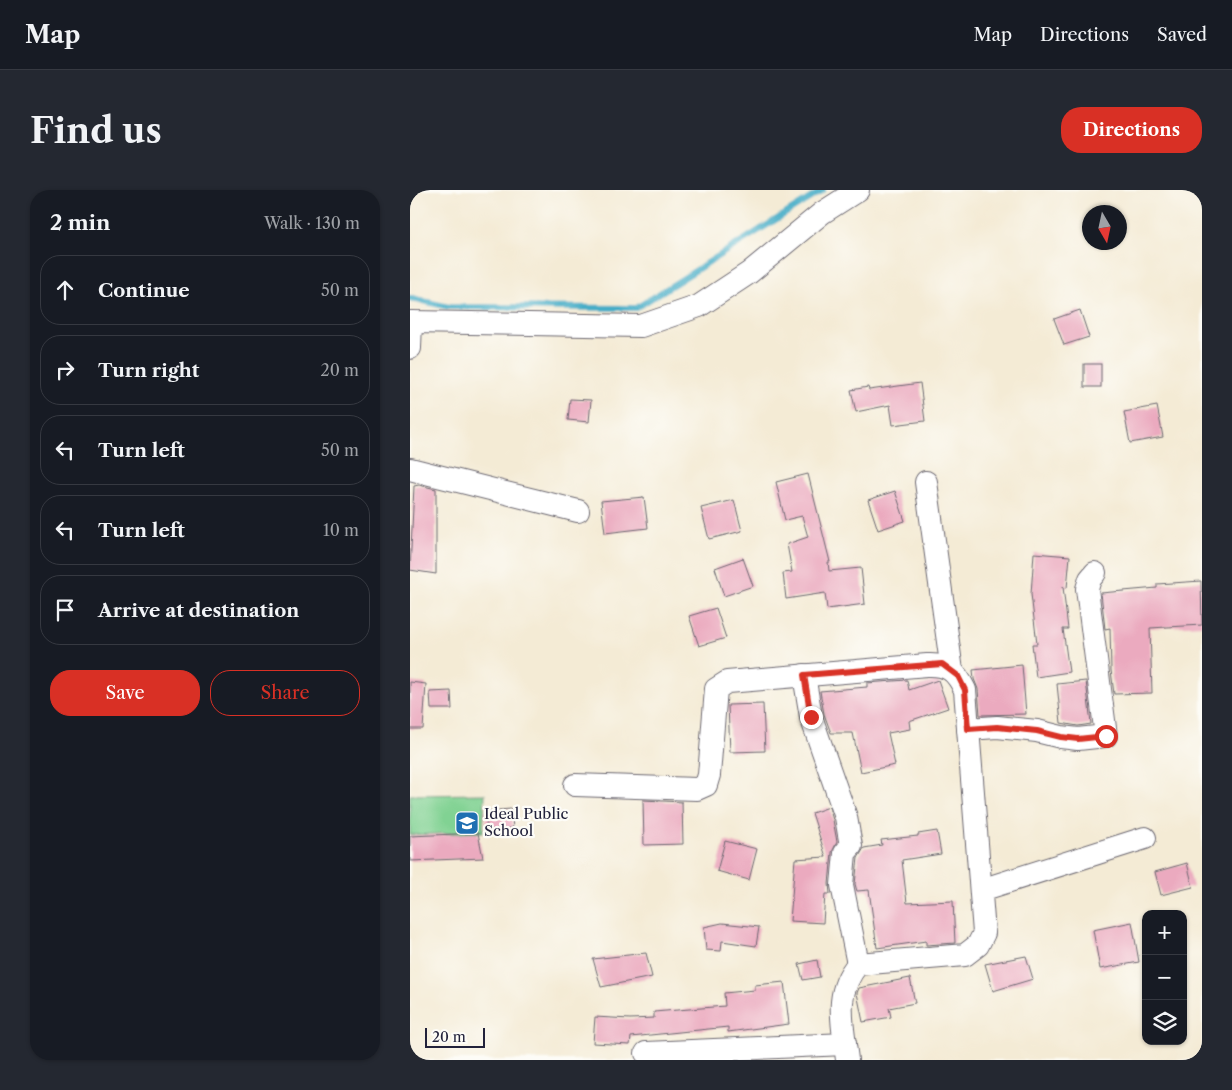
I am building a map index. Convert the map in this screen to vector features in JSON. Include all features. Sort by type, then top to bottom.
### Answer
[{"type":"street","points":[[410,348],[411,322],[642,326],[699,306],[749,273],[822,213],[858,190]]},
{"type":"street","points":[[410,469],[578,511]]},
{"type":"street","points":[[926,482],[952,671]]},
{"type":"street","points":[[968,729],[997,727],[1029,730],[1078,739],[1106,736],[1087,589],[1094,573]]},
{"type":"street","points":[[575,785],[697,789],[706,785],[709,775],[716,689],[726,682],[942,664],[958,676],[965,690],[984,933],[978,945],[965,955],[858,964],[849,974],[841,1000],[846,1052],[646,1053]]},
{"type":"street","points":[[804,675],[811,717],[846,817],[851,846],[845,853],[842,885],[858,964]]},
{"type":"street","points":[[981,890],[1145,838]]},
{"type":"green space","points":[[485,794],[483,832],[410,835],[410,795]]},
{"type":"building","points":[[1080,310],[1089,337],[1064,345],[1054,319]]},
{"type":"building","points":[[1084,364],[1101,364],[1101,387],[1084,387]]},
{"type":"building","points":[[920,383],[925,421],[893,425],[890,405],[856,412],[851,390],[868,387],[869,390]]},
{"type":"building","points":[[570,399],[591,400],[589,422],[568,420]]},
{"type":"building","points":[[1157,406],[1163,437],[1130,443],[1124,412]]},
{"type":"building","points":[[808,474],[830,562],[828,562],[829,571],[861,568],[865,604],[827,609],[825,593],[786,599],[783,573],[792,572],[787,544],[808,537],[802,516],[785,520],[776,482]]},
{"type":"building","points":[[419,485],[436,489],[436,574],[410,570],[414,486]]},
{"type":"building","points":[[895,491],[905,521],[878,530],[868,500]]},
{"type":"building","points":[[644,497],[648,528],[605,533],[601,501]]},
{"type":"building","points":[[734,500],[742,531],[709,539],[701,508]]},
{"type":"building","points":[[1034,553],[1070,556],[1067,588],[1063,587],[1068,629],[1063,629],[1069,672],[1036,677],[1032,644],[1037,644],[1031,594]]},
{"type":"building","points":[[743,558],[753,586],[724,596],[715,568]]},
{"type":"building","points":[[1201,581],[1202,625],[1150,628],[1152,693],[1114,694],[1111,670],[1110,628],[1105,629],[1101,593],[1157,588],[1157,584]]},
{"type":"building","points":[[716,608],[726,638],[699,646],[689,616]]},
{"type":"building","points":[[1022,665],[1026,714],[980,715],[978,689],[973,670]]},
{"type":"building","points":[[907,680],[909,690],[938,680],[948,708],[909,721],[910,729],[888,733],[895,765],[861,772],[853,733],[831,733],[824,714],[820,691],[867,687],[867,683]]},
{"type":"building","points":[[1086,681],[1091,724],[1078,726],[1061,723],[1057,684]]},
{"type":"building","points":[[410,682],[426,684],[423,729],[410,729]]},
{"type":"building","points":[[451,691],[452,709],[431,709],[430,692]]},
{"type":"building","points":[[763,704],[765,751],[730,752],[728,705]]},
{"type":"building","points":[[643,800],[682,802],[683,844],[644,845]]},
{"type":"building","points":[[829,807],[837,842],[832,852],[830,894],[825,894],[823,923],[790,921],[795,859],[826,857],[812,813]]},
{"type":"building","points":[[511,809],[513,828],[487,830],[485,811]]},
{"type":"building","points":[[937,831],[941,854],[902,860],[907,903],[953,901],[955,943],[926,945],[926,941],[877,948],[869,890],[857,891],[855,884],[858,858],[864,848],[882,845],[881,840],[918,836],[918,834]]},
{"type":"building","points":[[478,833],[483,858],[410,861],[410,836]]},
{"type":"building","points":[[725,841],[757,849],[749,880],[717,871]]},
{"type":"building","points":[[1187,863],[1193,887],[1161,895],[1155,872]]},
{"type":"building","points":[[1132,922],[1139,962],[1100,969],[1093,930]]},
{"type":"building","points":[[722,923],[759,927],[756,946],[722,941],[721,951],[706,950],[704,927]]},
{"type":"building","points":[[646,953],[652,977],[601,987],[593,959]]},
{"type":"building","points":[[1026,956],[1033,979],[993,991],[985,964]]},
{"type":"building","points":[[817,960],[820,977],[803,980],[799,964]]},
{"type":"building","points":[[910,978],[915,1003],[889,1008],[891,1017],[863,1022],[857,993],[859,988]]},
{"type":"building","points":[[784,982],[789,1024],[728,1032],[728,1027],[631,1037],[630,1045],[593,1043],[595,1017],[654,1018],[654,1012],[725,1006],[724,993],[755,990],[755,985]]},
{"type":"waterway","points":[[410,298],[449,307],[636,308],[823,190]]},
{"type":"place","name":"Ideal Public School","points":[[467,823]]},
{"type":"route","points":[[811,717],[804,675],[942,664],[958,676],[965,690],[968,729],[997,727],[1037,731],[1078,739],[1106,736]]}]
